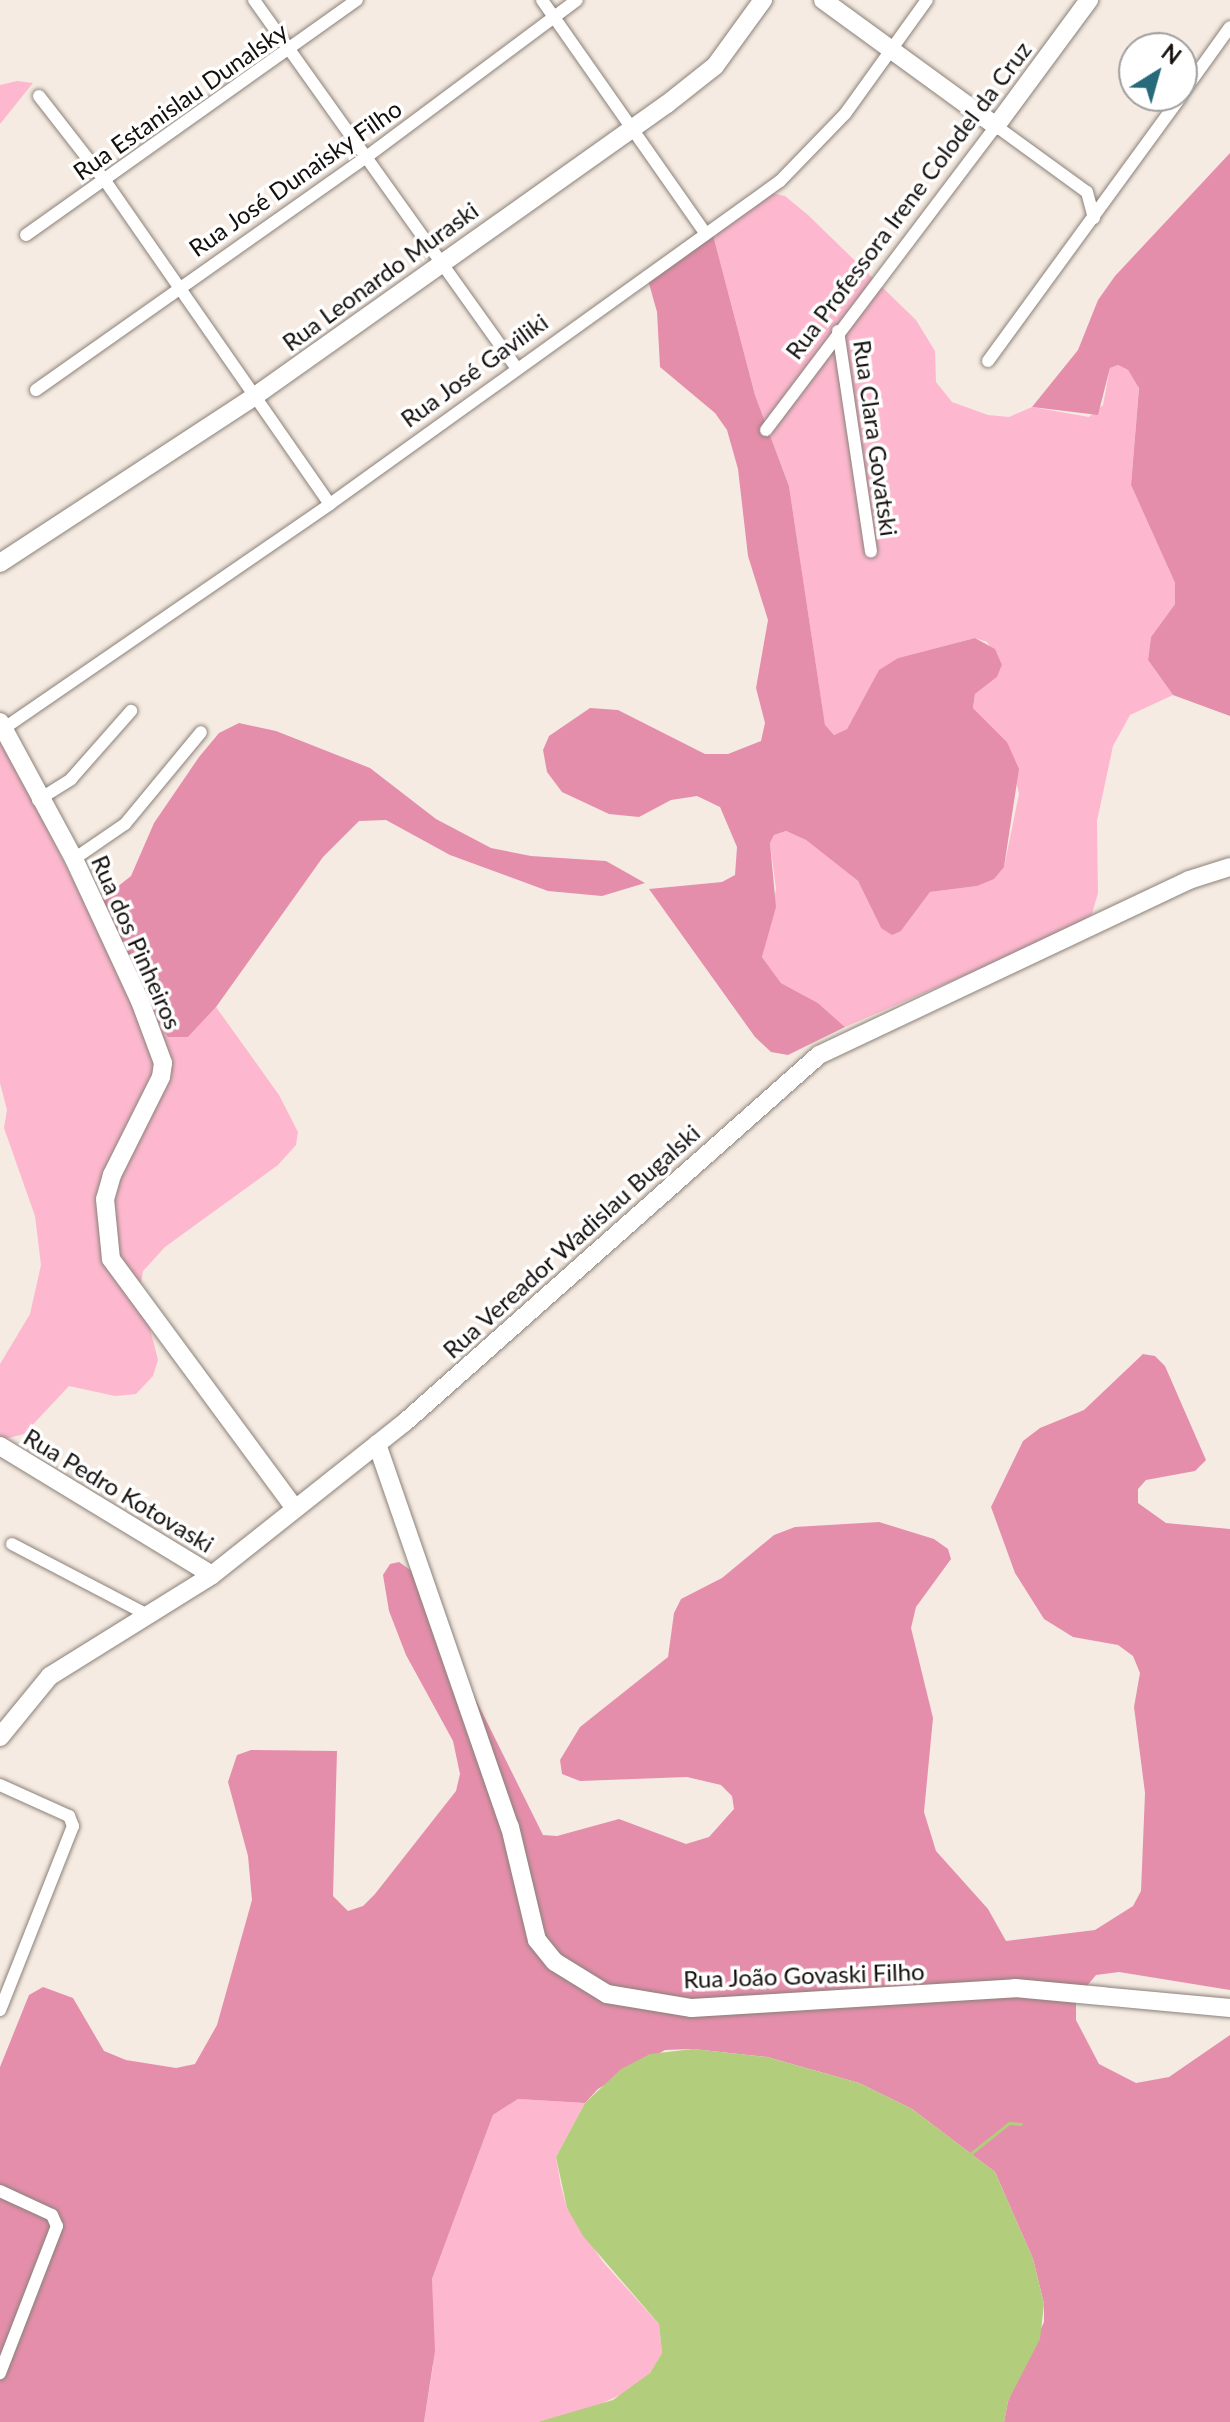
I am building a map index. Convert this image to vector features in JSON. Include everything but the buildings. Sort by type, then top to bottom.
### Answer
[{"type":"street","points":[[254,0],[369,155],[515,366]]},
{"type":"street","name":"Rua Estanislau Dunalsky","points":[[26,235],[106,182],[357,0]]},
{"type":"street","points":[[542,0],[705,233]]},
{"type":"street","name":"Rua José Dunaisky Filho","points":[[36,390],[177,287],[369,155],[577,0]]},
{"type":"street","name":"Rua Leonardo Muraski","points":[[0,563],[255,396],[715,66],[763,0]]},
{"type":"street","points":[[823,0],[1087,192],[1094,218]]},
{"type":"street","name":"Rua José Gaviliki","points":[[2,726],[330,504],[515,366],[780,181],[845,114],[927,0]]},
{"type":"street","name":"Rua Professora Irene Colodel da Cruz","points":[[766,430],[1089,0]]},
{"type":"street","points":[[1198,72],[1230,27]]},
{"type":"street","points":[[39,96],[106,182],[330,504]]},
{"type":"street","points":[[988,361],[1170,112]]},
{"type":"street","name":"Rua Clara Govatski","points":[[838,331],[871,552]]},
{"type":"street","points":[[38,800],[71,779],[131,711]]},
{"type":"street","name":"Rua dos Pinheiros","points":[[2,726],[38,800],[74,859],[140,1001],[163,1063],[105,1199],[111,1259],[295,1509]]},
{"type":"street","points":[[74,859],[125,824],[201,732]]},
{"type":"street","name":"Rua Vereador Wadislau Bugalski","points":[[0,1737],[50,1676],[212,1575],[377,1444],[819,1055],[1189,880],[1230,867]]},
{"type":"street","name":"Rua João Govaski Filho","points":[[377,1444],[510,1827],[537,1940],[555,1962],[607,1994],[692,2008],[1015,1988],[1230,2008]]},
{"type":"street","name":"Rua Pedro Kotovaski","points":[[0,1446],[212,1575]]},
{"type":"street","points":[[12,1544],[146,1614]]},
{"type":"street","points":[[0,1785],[69,1816],[73,1826],[3,1993],[0,2010]]},
{"type":"street","points":[[0,2191],[52,2215],[57,2226],[0,2373]]},
{"type":"shaded area","points":[[17,81],[33,83],[0,124],[0,85]]},
{"type":"shaded area","points":[[1230,153],[1230,716],[1173,695],[1148,660],[1151,637],[1175,604],[1175,583],[1131,485],[1139,388],[1128,370],[1118,365],[1110,368],[1098,415],[1032,407],[1078,350],[1098,300],[1115,276]]},
{"type":"shaded area","points":[[768,192],[785,196],[808,215],[916,320],[935,351],[936,382],[952,402],[988,415],[1009,417],[1032,407],[1089,417],[1103,405],[1110,368],[1118,365],[1128,370],[1139,387],[1131,485],[1175,583],[1175,604],[1151,637],[1148,660],[1173,695],[1130,715],[1113,746],[1097,821],[1098,893],[1092,914],[1070,930],[845,1027],[818,1003],[781,983],[762,957],[776,889],[770,843],[774,835],[786,831],[806,840],[858,881],[881,928],[901,931],[930,892],[977,886],[1004,867],[1019,794],[1007,742],[973,708],[975,694],[997,677],[1002,665],[987,642],[975,638],[898,658],[879,671],[847,729],[834,735],[825,726],[789,486],[755,395],[712,231]]},
{"type":"shaded area","points":[[712,231],[755,395],[789,486],[825,725],[834,735],[847,729],[879,670],[898,658],[975,638],[995,649],[1002,665],[997,677],[975,694],[973,708],[1007,742],[1019,769],[1004,867],[994,879],[977,886],[930,892],[901,931],[892,935],[881,928],[858,881],[806,840],[786,831],[774,835],[770,843],[776,907],[762,957],[781,983],[818,1003],[845,1027],[788,1055],[771,1052],[755,1037],[649,889],[722,882],[735,875],[737,847],[720,807],[697,796],[671,800],[639,817],[609,814],[562,792],[547,772],[543,750],[549,736],[590,708],[618,710],[705,754],[728,754],[761,741],[765,723],[756,688],[768,620],[748,556],[738,469],[727,430],[715,413],[660,367],[657,312],[648,280]]},
{"type":"shaded area","points":[[239,723],[276,731],[370,768],[436,819],[491,848],[531,856],[606,861],[645,883],[602,896],[548,891],[450,855],[386,820],[359,821],[323,857],[216,1007],[188,1037],[168,1037],[88,910],[131,876],[154,823],[199,757],[219,733]]},
{"type":"shaded area","points":[[0,735],[88,910],[151,1016],[188,1037],[216,1007],[279,1095],[298,1132],[296,1145],[278,1165],[165,1247],[143,1271],[140,1289],[158,1360],[153,1376],[136,1394],[115,1396],[69,1386],[24,1434],[5,1439],[0,1437],[0,1364],[30,1314],[41,1265],[35,1216],[4,1128],[7,1110],[0,1083]]},
{"type":"shaded area","points":[[1143,1354],[1155,1356],[1165,1366],[1206,1460],[1195,1471],[1146,1480],[1138,1489],[1138,1503],[1166,1523],[1230,1529],[1230,1990],[1119,1972],[1096,1975],[1076,1999],[1076,2020],[1099,2064],[1136,2083],[1169,2077],[1230,2035],[1230,2422],[1004,2422],[1008,2401],[1044,2322],[1044,2304],[1033,2259],[995,2172],[912,2109],[859,2083],[767,2057],[693,2049],[665,2050],[598,2089],[585,2103],[518,2099],[493,2115],[432,2279],[435,2351],[424,2422],[0,2422],[0,2067],[29,1995],[43,1987],[73,1998],[104,2051],[126,2060],[176,2068],[195,2064],[217,2025],[252,1900],[248,1856],[228,1782],[237,1755],[251,1750],[337,1751],[333,1896],[348,1911],[363,1906],[375,1894],[456,1791],[460,1774],[453,1741],[406,1655],[389,1611],[383,1575],[390,1564],[399,1562],[412,1571],[543,1835],[557,1836],[619,1819],[686,1844],[709,1837],[734,1809],[732,1796],[721,1785],[687,1777],[580,1781],[562,1774],[560,1760],[580,1727],[668,1657],[674,1613],[681,1599],[722,1578],[774,1535],[795,1527],[879,1522],[934,1539],[948,1549],[951,1559],[916,1607],[911,1628],[933,1718],[924,1812],[936,1851],[988,1909],[1006,1941],[1095,1930],[1133,1906],[1141,1891],[1145,1793],[1134,1707],[1140,1673],[1133,1656],[1118,1645],[1073,1637],[1044,1619],[1015,1573],[991,1507],[1023,1441],[1040,1428],[1084,1410]]},
{"type":"shaded area","points":[[693,2049],[767,2057],[859,2083],[912,2109],[995,2172],[1033,2259],[1044,2304],[1040,2339],[1008,2401],[1004,2422],[538,2422],[613,2400],[650,2373],[662,2353],[659,2324],[583,2236],[567,2208],[556,2157],[585,2103],[621,2069],[650,2054]]},
{"type":"shaded area","points":[[518,2099],[585,2103],[556,2157],[567,2208],[603,2262],[659,2324],[662,2353],[650,2373],[629,2391],[590,2409],[538,2422],[424,2422],[433,2366],[432,2279],[493,2115]]},
{"type":"waterway","points":[[969,2155],[1009,2123],[1021,2124]]}]
